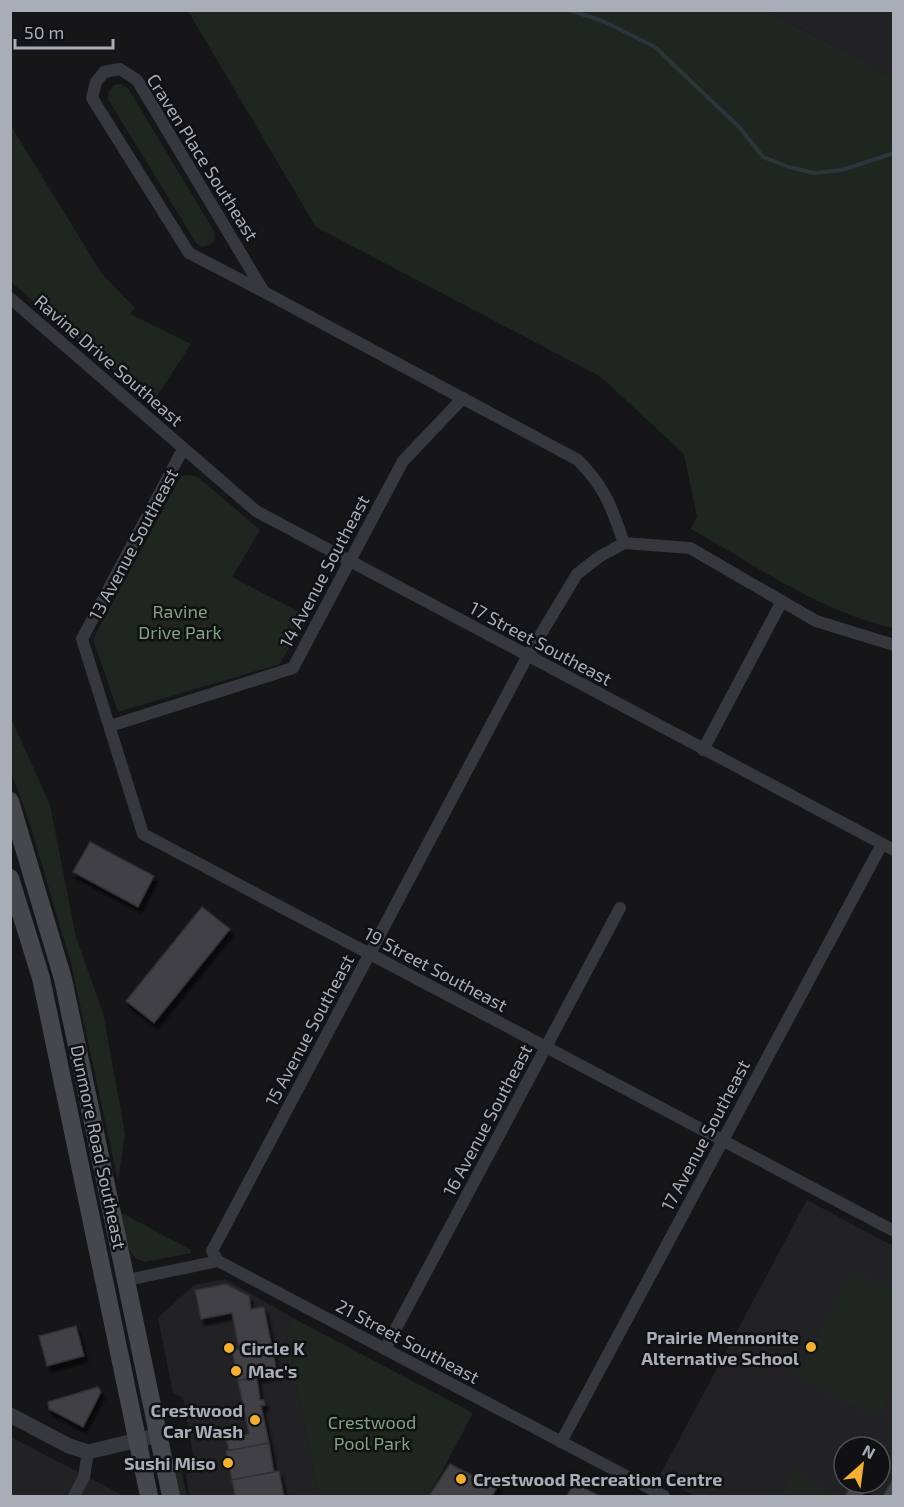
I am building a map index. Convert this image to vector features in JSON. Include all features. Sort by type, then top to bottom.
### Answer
[{"type":"main road","name":"Dunmore Road Southeast","points":[[10,801],[42,901],[63,979],[171,1497]]},
{"type":"main road","name":"Dunmore Road Southeast","points":[[10,878],[15,908],[41,978],[149,1497]]},
{"type":"main road","points":[[15,908],[42,901]]},
{"type":"street","name":"Craven Place Southeast","points":[[264,292],[137,80],[120,69],[104,72],[96,82],[92,98],[189,253],[578,460],[595,478],[609,499],[624,543]]},
{"type":"street","name":"Ravine Drive Southeast","points":[[10,298],[183,449]]},
{"type":"street","name":"14 Avenue Southeast","points":[[110,726],[293,668],[404,461],[463,398]]},
{"type":"street","name":"17 Street Southeast","points":[[183,449],[256,511],[894,850]]},
{"type":"street","name":"13 Avenue Southeast","points":[[82,639],[183,449]]},
{"type":"street","points":[[624,543],[690,548],[816,621],[894,645]]},
{"type":"street","name":"15 Avenue Southeast","points":[[218,1261],[212,1251],[527,657],[577,574],[599,557],[624,543]]},
{"type":"street","points":[[703,750],[782,602]]},
{"type":"street","name":"19 Street Southeast","points":[[82,639],[144,834],[894,1231]]},
{"type":"street","name":"17 Avenue Southeast","points":[[561,1442],[882,844]]},
{"type":"street","name":"16 Avenue Southeast","points":[[385,1349],[620,908]]},
{"type":"street","points":[[127,1280],[218,1261]]},
{"type":"street","name":"21 Street Southeast","points":[[218,1261],[664,1497]]},
{"type":"street","points":[[10,1415],[69,1446],[88,1452],[159,1435]]},
{"type":"street","points":[[74,1497],[84,1477],[88,1452]]},
{"type":"shaded area","points":[[768,11],[893,11],[893,77]]},
{"type":"shaded area","name":"Prairie Mennonite Alternative School","points":[[807,1200],[893,1246],[893,1496],[695,1496],[659,1477]]},
{"type":"shaded area","points":[[225,1279],[293,1318],[286,1331],[319,1496],[190,1496],[186,1476],[194,1460],[183,1398],[173,1393],[158,1318],[194,1285]]},
{"type":"shaded area","points":[[11,1437],[124,1496],[11,1496]]},
{"type":"green space","points":[[188,11],[768,11],[893,77],[893,628],[866,621],[814,599],[691,529],[697,517],[684,454],[601,377],[316,227]]},
{"type":"green space","points":[[121,84],[128,88],[214,231],[215,239],[210,245],[202,247],[196,243],[108,99],[109,92],[114,85]]},
{"type":"green space","points":[[11,126],[102,274],[135,308],[130,314],[191,344],[153,402],[11,282]]},
{"type":"green space","name":"Ravine Drive Park","points":[[181,476],[198,477],[260,530],[232,577],[307,616],[280,664],[118,712],[93,639]]},
{"type":"green space","points":[[10,716],[50,805],[76,937],[103,1013],[125,1134],[118,1181],[71,963],[29,821],[11,772]]},
{"type":"green space","points":[[120,1212],[191,1250],[191,1253],[145,1262],[138,1259],[126,1242]]},
{"type":"green space","points":[[853,1270],[893,1291],[893,1388],[878,1419],[797,1376]]},
{"type":"green space","name":"Crestwood Pool Park","points":[[293,1318],[473,1413],[429,1496],[319,1496],[286,1331]]},
{"type":"green space","points":[[187,1464],[182,1473],[187,1496],[179,1496],[171,1465]]},
{"type":"green space","points":[[794,1472],[827,1489],[823,1496],[769,1496],[774,1488],[783,1493]]},
{"type":"building","points":[[90,842],[154,876],[138,907],[73,872]]},
{"type":"building","points":[[202,907],[230,929],[154,1023],[126,1001]]},
{"type":"building","points":[[226,1284],[249,1296],[251,1309],[264,1307],[277,1373],[238,1381],[232,1350],[239,1349],[232,1313],[201,1319],[195,1290]]},
{"type":"building","points":[[76,1326],[84,1356],[47,1366],[39,1336]]},
{"type":"building","name":"Crestwood Car Wash","points":[[257,1378],[260,1400],[264,1400],[265,1405],[261,1406],[269,1443],[229,1451],[226,1439],[249,1434],[238,1381]]},
{"type":"building","points":[[98,1387],[101,1392],[83,1427],[49,1409],[48,1402]]},
{"type":"building","points":[[269,1443],[274,1472],[232,1480],[226,1451]]},
{"type":"building","name":"Crestwood Recreation Centre","points":[[450,1464],[481,1480],[485,1477],[499,1484],[492,1496],[429,1496]]},
{"type":"building","points":[[279,1471],[284,1496],[235,1496],[232,1480]]},
{"type":"building","points":[[894,1477],[894,1496],[883,1496],[892,1495]]},
{"type":"building","points":[[578,1485],[600,1496],[567,1496],[572,1487]]},
{"type":"waterway","points":[[569,10],[603,21],[655,47],[740,128],[763,157],[814,173],[842,170],[894,153]]},
{"type":"place","name":"Prairie Mennonite Alternative School","points":[[811,1347]]},
{"type":"place","name":"Circle K","points":[[229,1348]]},
{"type":"place","name":"Mac's","points":[[236,1371]]},
{"type":"place","name":"Crestwood Car Wash","points":[[255,1420]]},
{"type":"place","name":"Sushi Miso","points":[[228,1463]]},
{"type":"place","name":"Crestwood Recreation Centre","points":[[461,1479]]}]
